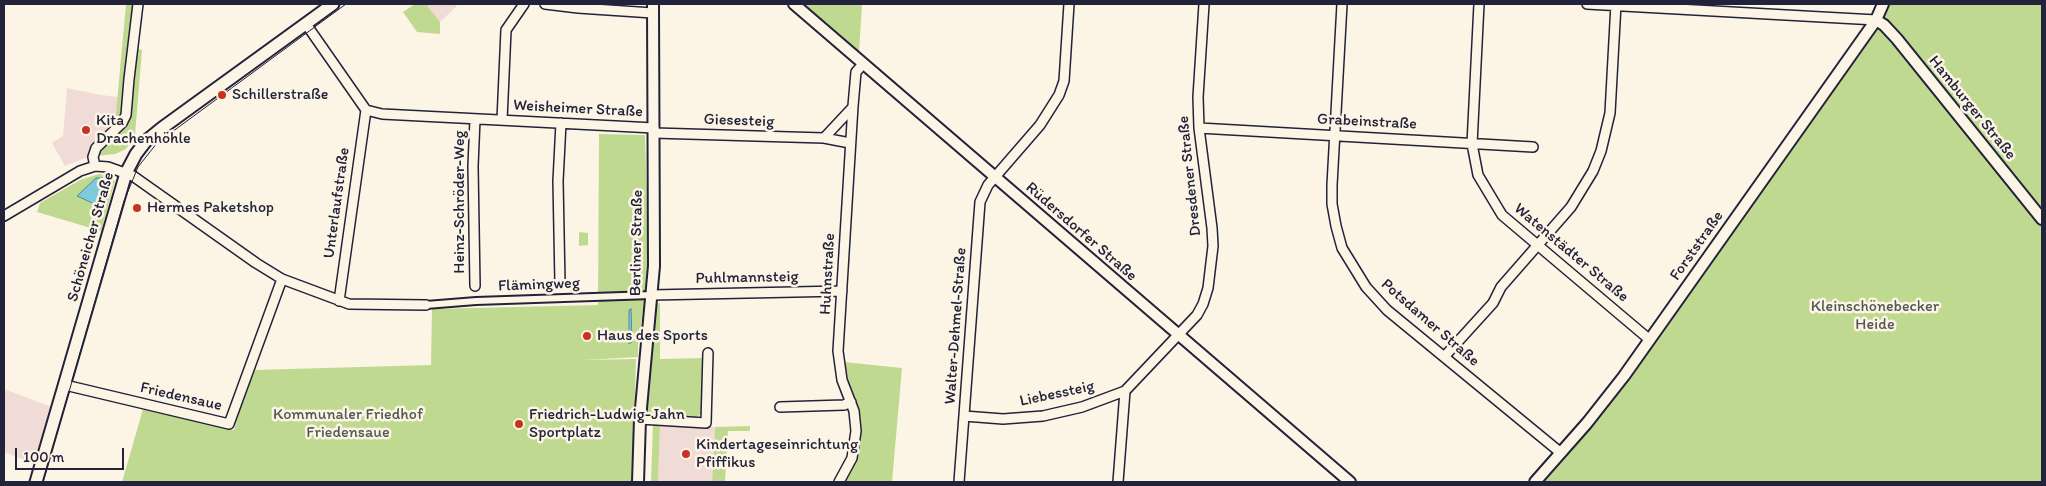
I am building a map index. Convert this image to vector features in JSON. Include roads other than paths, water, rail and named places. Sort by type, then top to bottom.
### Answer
[{"type":"main road","name":"Schöneicher Straße","points":[[36,482],[126,173],[136,154],[146,141],[333,4]]},
{"type":"street","points":[[95,166],[93,158],[96,148],[122,123],[126,115],[138,4]]},
{"type":"street","name":"Weisheimer Straße","points":[[502,120],[506,30],[524,4]]},
{"type":"street","points":[[545,4],[653,9]]},
{"type":"street","name":"Rüdersdorfer Straße","points":[[794,4],[1350,482]]},
{"type":"street","name":"Walter-Dehmel-Straße","points":[[960,482],[980,202],[982,195],[995,177],[1040,125],[1059,95],[1064,81],[1069,4]]},
{"type":"street","name":"Dresdener Straße","points":[[1125,391],[1197,315],[1203,304],[1211,268],[1212,228],[1199,128],[1198,97],[1204,4]]},
{"type":"street","name":"Potsdamer Straße","points":[[1342,4],[1332,204],[1342,248],[1366,287],[1388,310],[1561,453]]},
{"type":"street","name":"Watenstädter Straße","points":[[1480,4],[1472,144],[1478,175],[1502,215],[1650,340]]},
{"type":"street","points":[[1587,4],[1876,20]]},
{"type":"street","name":"Forststraße","points":[[1535,482],[1624,376],[1876,20],[1884,4]]},
{"type":"street","points":[[1444,357],[1493,302],[1501,287],[1571,207],[1586,185],[1601,151],[1610,113],[1616,5]]},
{"type":"street","name":"Berliner Straße","points":[[638,482],[640,419],[652,294],[653,9]]},
{"type":"street","name":"Hamburger Straße","points":[[1876,20],[1884,25],[1897,39],[2042,219]]},
{"type":"street","points":[[306,24],[366,110]]},
{"type":"street","name":"Huhnstraße","points":[[839,482],[852,458],[856,440],[856,422],[851,402],[842,380],[839,360],[850,143],[856,72],[862,64]]},
{"type":"street","points":[[824,138],[853,106]]},
{"type":"street","name":"Weisheimer Straße","points":[[366,110],[382,114],[561,123],[654,130]]},
{"type":"street","name":"Unterlaufstraße","points":[[339,301],[366,110]]},
{"type":"street","name":"Heinz-Schröder-Weg","points":[[475,119],[473,166],[475,286]]},
{"type":"street","points":[[560,284],[558,181],[561,123]]},
{"type":"street","name":"Grabeinstraße","points":[[1199,128],[1533,147]]},
{"type":"street","name":"Giesesteig","points":[[654,130],[824,138],[850,143]]},
{"type":"street","points":[[4,216],[80,171],[95,166],[108,167],[126,173],[282,279],[339,301],[360,306],[426,304]]},
{"type":"street","name":"Friedensaue","points":[[65,385],[229,424],[282,279]]},
{"type":"street","name":"Puhlmannsteig","points":[[652,294],[842,290]]},
{"type":"street","name":"Flämingweg","points":[[426,304],[652,294]]},
{"type":"street","points":[[640,419],[706,422],[708,353]]},
{"type":"street","points":[[1118,482],[1125,391]]},
{"type":"street","name":"Liebessteig","points":[[964,416],[1003,419],[1043,416],[1082,407],[1125,391]]},
{"type":"street","points":[[780,407],[844,406],[851,402]]},
{"type":"water","points":[[96,178],[106,178],[111,184],[105,206],[101,207],[77,196]]},
{"type":"water","points":[[631,309],[632,342],[629,344],[629,310]]},
{"type":"tram line","points":[[43,482],[124,201],[138,167],[157,143],[346,4]]},
{"type":"place","name":"Schillerstraße","points":[[222,95]]},
{"type":"place","name":"Kita Drachenhöhle","points":[[86,130]]},
{"type":"place","name":"Hermes Paketshop","points":[[137,208]]},
{"type":"place","name":"Haus des Sports","points":[[587,336]]},
{"type":"place","name":"Friedrich-Ludwig-Jahn Sportplatz","points":[[519,424]]},
{"type":"place","name":"Kindertageseinrichtung Pfiffikus","points":[[686,454]]},
{"type":"park label","name":"Kleinschönebecker Heide","points":[[1875,316]]},
{"type":"park label","name":"Kommunaler Friedhof Friedensaue","points":[[348,424]]}]
